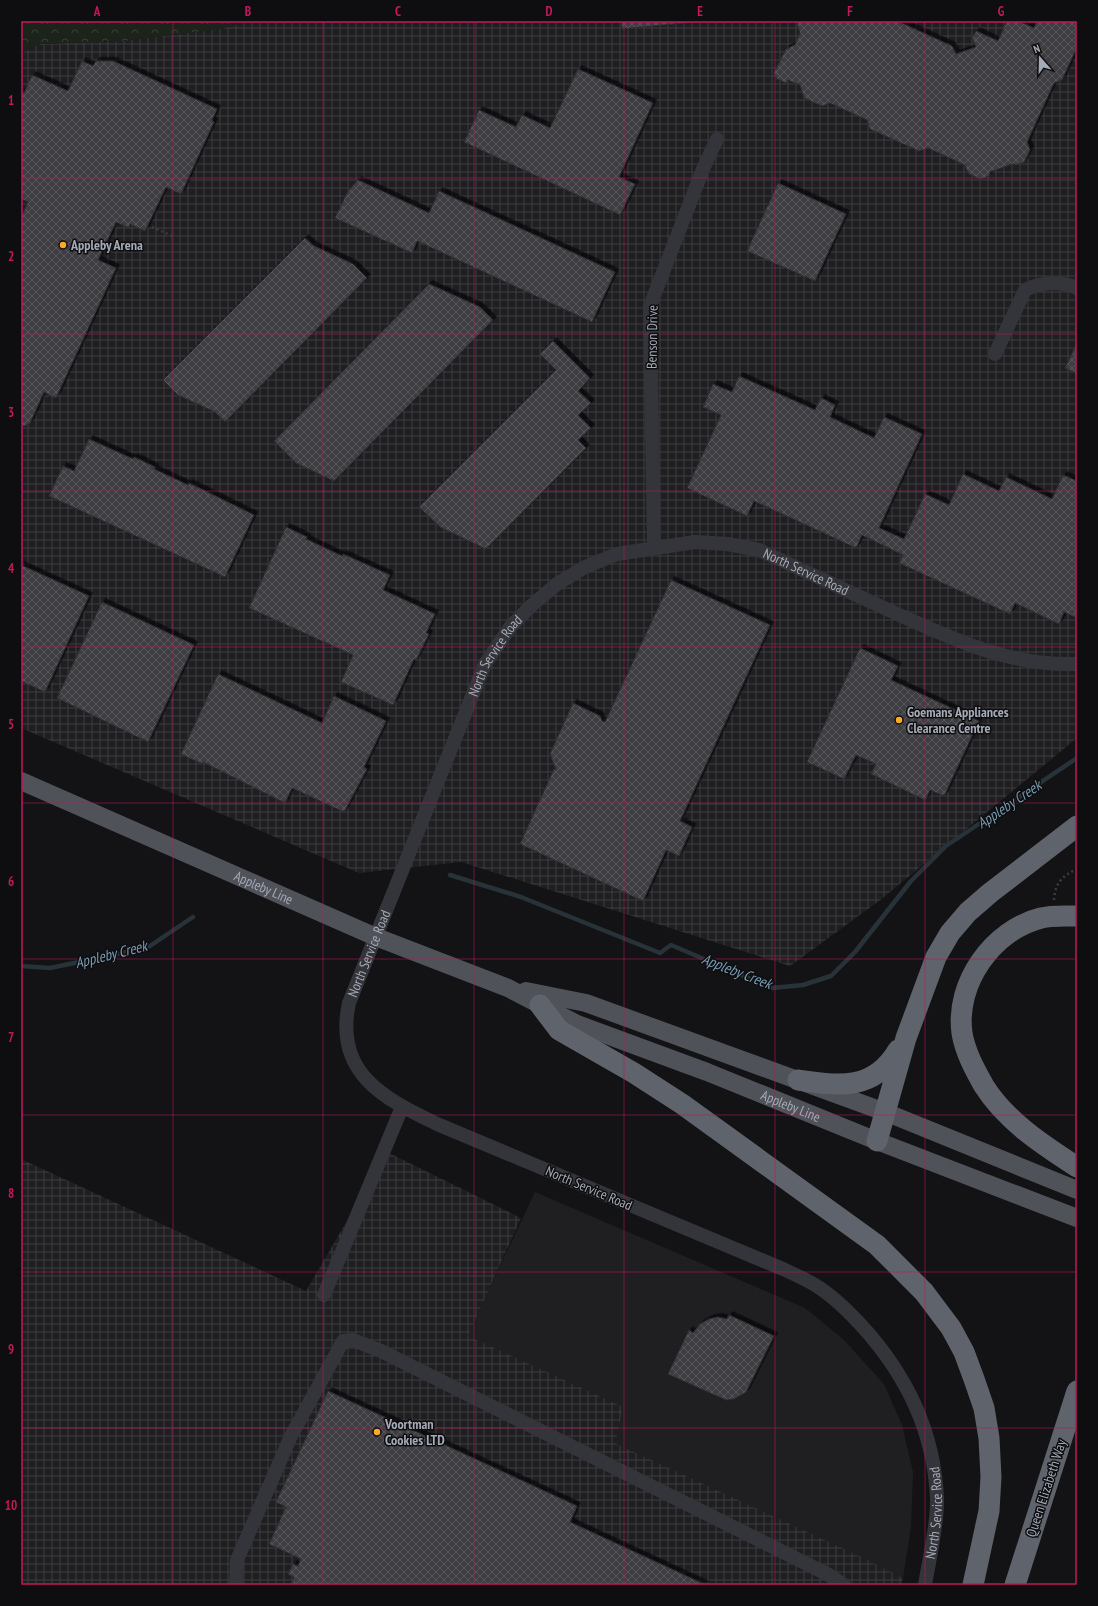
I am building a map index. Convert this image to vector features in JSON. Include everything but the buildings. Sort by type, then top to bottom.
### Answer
[{"type":"highway","points":[[877,1141],[906,1038],[936,957],[950,933],[968,912],[990,893],[1077,826]]},
{"type":"highway","points":[[1077,916],[1054,916],[1023,924],[1007,934],[993,946],[980,962],[969,984],[963,1006],[962,1032],[966,1050],[975,1070],[996,1102],[1018,1124],[1077,1168]]},
{"type":"highway","points":[[540,1005],[559,1030],[634,1073],[682,1104],[877,1245],[924,1292],[951,1328],[964,1352],[974,1379],[984,1408],[990,1438],[991,1477],[989,1511],[973,1585]]},
{"type":"highway","points":[[798,1080],[831,1085],[863,1082],[874,1076],[891,1062],[906,1038]]},
{"type":"highway","name":"Queen Elizabeth Way","points":[[1015,1585],[1077,1391]]},
{"type":"main road","name":"Appleby Line","points":[[21,781],[376,937],[508,988],[577,1024],[707,1072],[877,1141],[1077,1218]]},
{"type":"main road","name":"Appleby Line","points":[[508,988],[586,1003],[885,1112],[1077,1190]]},
{"type":"street","name":"Benson Drive","points":[[654,547],[650,306],[703,169],[717,139]]},
{"type":"street","points":[[995,354],[1025,290],[1034,285],[1050,283],[1077,288]]},
{"type":"street","name":"North Service Road","points":[[925,1585],[937,1499],[930,1444],[921,1417],[902,1377],[880,1346],[849,1313],[816,1286],[783,1269],[444,1127],[402,1107],[370,1085],[351,1055],[347,1039],[346,1020],[349,1003],[485,664],[511,626],[532,605],[557,584],[585,567],[617,554],[654,547],[696,542],[727,544],[759,550],[962,643],[998,655],[1023,660],[1057,664],[1077,664]]},
{"type":"street","points":[[324,1295],[402,1107]]},
{"type":"street","points":[[236,1585],[237,1560],[291,1436],[343,1341],[353,1340],[381,1351],[808,1564],[844,1585]]},
{"type":"path","points":[[152,227],[172,236]]},
{"type":"path","points":[[1054,916],[1056,886],[1064,875],[1077,869]]},
{"type":"shaded area","points":[[252,21],[1077,21],[1077,738],[879,901],[790,966],[461,862],[359,873],[21,728],[21,53],[40,44],[124,41],[221,29]]},
{"type":"shaded area","points":[[387,1152],[521,1218],[468,1336],[623,1407],[615,1443],[859,1556],[903,1578],[901,1585],[21,1585],[21,1159],[306,1291]]},
{"type":"shaded area","points":[[535,1192],[805,1308],[844,1340],[884,1384],[902,1425],[913,1472],[911,1527],[903,1578],[615,1443],[467,1336]]},
{"type":"green space","points":[[21,21],[252,21],[221,29],[124,41],[40,44],[21,53]]},
{"type":"waterway","name":"Appleby Creek","points":[[450,875],[521,897],[660,953],[671,945],[772,988],[803,985],[831,976],[855,952],[911,881],[946,846],[1077,758]]},
{"type":"waterway","name":"Appleby Creek","points":[[21,966],[50,968],[147,948],[193,917]]},
{"type":"place","name":"Appleby Arena","points":[[63,245]]},
{"type":"place","name":"Goemans Appliances Clearance Centre","points":[[899,720]]},
{"type":"place","name":"Voortman Cookies LTD","points":[[377,1432]]}]
